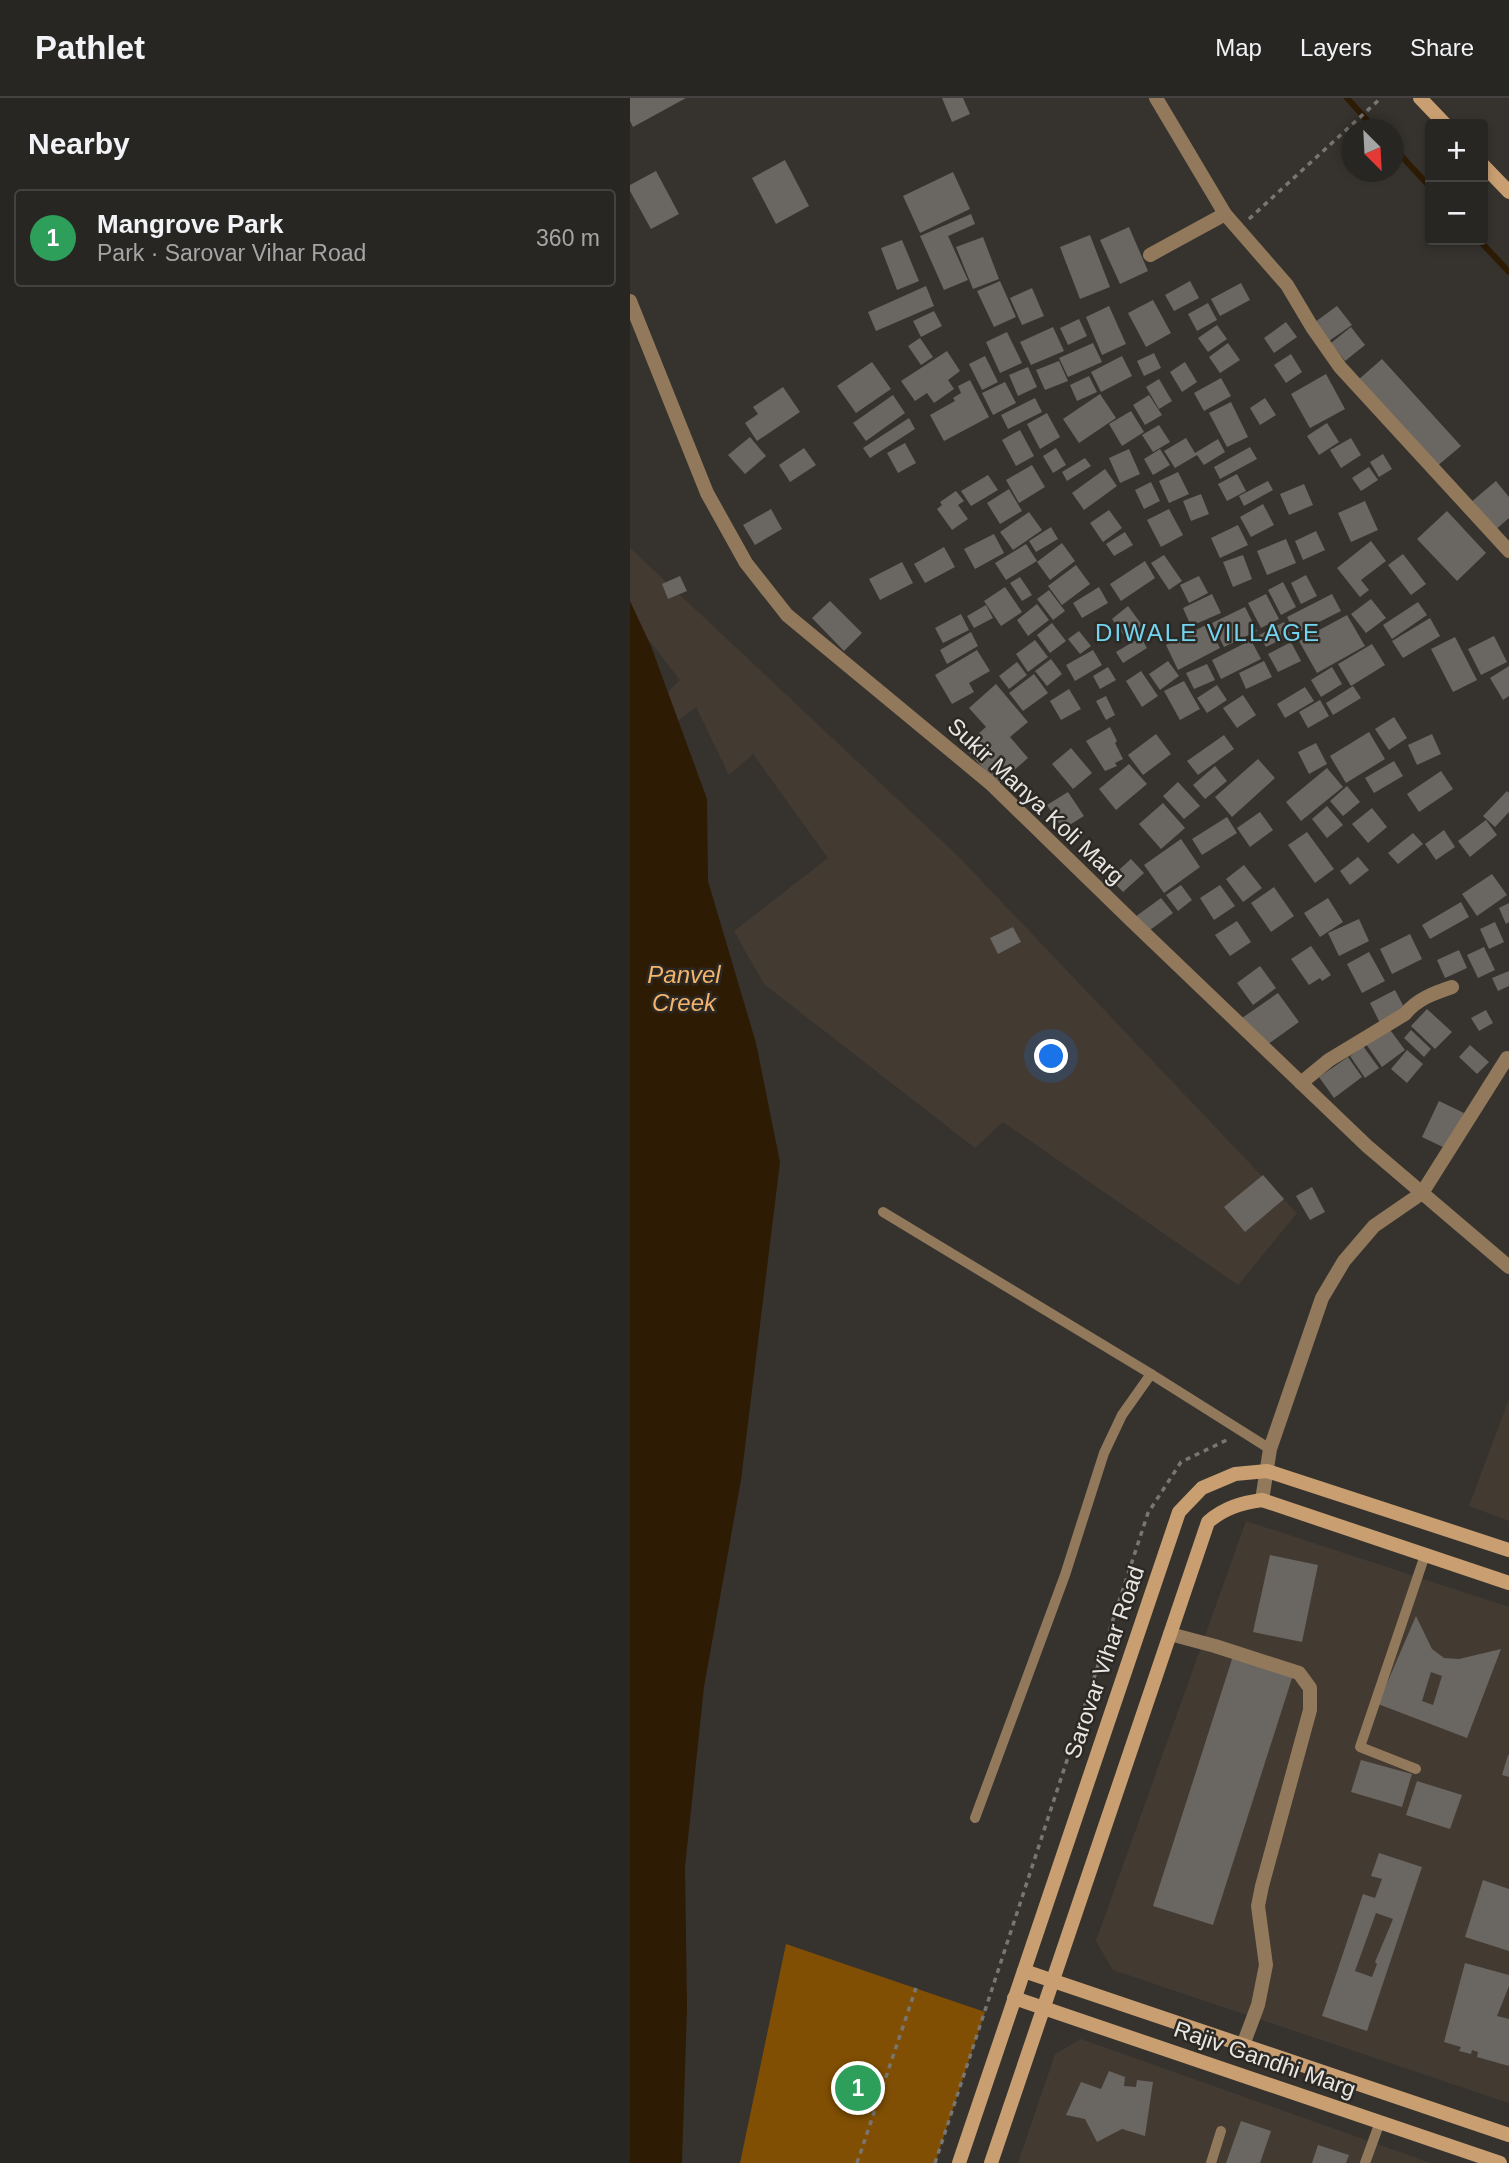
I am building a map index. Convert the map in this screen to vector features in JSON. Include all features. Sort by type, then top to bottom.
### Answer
[{"type":"street","points":[[1156,98],[1225,214],[1287,285],[1340,367],[1509,551]]},
{"type":"street","points":[[1420,98],[1440,119]]},
{"type":"street","points":[[1488,169],[1509,192]]},
{"type":"street","points":[[1150,255],[1225,214]]},
{"type":"street","name":"Sukir Manya Koli Marg","points":[[630,301],[707,493],[746,562],[787,615],[990,783],[1367,1146],[1509,1267]]},
{"type":"street","points":[[1301,1083],[1329,1060],[1405,1014],[1412,1005],[1452,987]]},
{"type":"street","points":[[1262,1500],[1270,1449],[1322,1298],[1344,1261],[1374,1226],[1422,1193],[1507,1058]]},
{"type":"street","name":"Sarovar Vihar Road","points":[[959,2163],[1179,1513],[1202,1488],[1236,1474],[1267,1471],[1509,1550]]},
{"type":"street","points":[[991,2163],[1208,1522],[1219,1513],[1244,1502],[1262,1500],[1509,1583]]},
{"type":"street","points":[[1170,1634],[1299,1673],[1310,1688],[1310,1710],[1258,1906],[1266,1965],[1258,2005],[1242,2045]]},
{"type":"street","name":"Rajiv Gandhi Marg","points":[[1024,1970],[1509,2135]]},
{"type":"street","name":"Rajiv Gandhi Marg","points":[[1014,1998],[1500,2163]]},
{"type":"lane","points":[[883,1212],[1270,1449]]},
{"type":"lane","points":[[975,1818],[1065,1575],[1104,1453],[1122,1415],[1151,1374]]},
{"type":"lane","points":[[1416,1769],[1360,1747],[1424,1555]]},
{"type":"lane","points":[[1365,2163],[1380,2122]]},
{"type":"lane","points":[[1211,2163],[1221,2131]]},
{"type":"path","points":[[1237,230],[1381,98]]},
{"type":"path","points":[[935,2163],[1148,1513],[1181,1462],[1244,1433]]},
{"type":"path","points":[[857,2163],[916,1988]]},
{"type":"shaded area","points":[[630,548],[959,857],[1297,1213],[1238,1285],[1003,1122],[975,1148],[764,984],[734,931],[828,858],[753,754],[729,775],[696,707],[661,734],[647,713],[680,680],[630,616]]},
{"type":"shaded area","points":[[1509,1399],[1509,1521],[1469,1506]]},
{"type":"shaded area","points":[[1246,1521],[1509,1607],[1509,2103],[1113,1970],[1096,1941]]},
{"type":"shaded area","points":[[786,1944],[985,2012],[935,2163],[740,2163]]},
{"type":"shaded area","points":[[1081,2039],[1431,2163],[1018,2163],[1055,2054]]},
{"type":"water","name":"Panvel Creek","points":[[630,601],[651,646],[707,799],[708,881],[756,1043],[780,1162],[741,1480],[704,1687],[685,1867],[687,2007],[682,2163],[630,2163]]},
{"type":"building","points":[[630,98],[686,98],[633,127],[630,121]]},
{"type":"building","points":[[942,98],[963,98],[970,114],[952,122]]},
{"type":"building","points":[[785,160],[809,206],[776,224],[752,178]]},
{"type":"building","points":[[656,171],[679,214],[651,229],[630,191],[630,185]]},
{"type":"building","points":[[953,172],[970,209],[920,233],[903,196]]},
{"type":"building","points":[[971,214],[975,224],[948,236],[968,280],[944,290],[920,236]]},
{"type":"building","points":[[1129,227],[1148,271],[1120,284],[1100,240]]},
{"type":"building","points":[[1090,235],[1110,287],[1080,299],[1060,247]]},
{"type":"building","points":[[983,237],[999,279],[973,289],[956,247]]},
{"type":"building","points":[[902,240],[919,281],[897,290],[881,248]]},
{"type":"building","points":[[1000,281],[1016,317],[994,327],[977,291]]},
{"type":"building","points":[[1190,281],[1199,298],[1174,311],[1165,295]]},
{"type":"building","points":[[1241,283],[1250,300],[1220,316],[1211,299]]},
{"type":"building","points":[[926,286],[934,306],[876,331],[868,312]]},
{"type":"building","points":[[1032,288],[1044,316],[1022,325],[1010,298]]},
{"type":"building","points":[[1153,300],[1171,333],[1146,347],[1128,313]]},
{"type":"building","points":[[1208,303],[1217,320],[1197,331],[1188,314]]},
{"type":"building","points":[[1109,306],[1126,344],[1102,355],[1086,317]]},
{"type":"building","points":[[1337,306],[1352,325],[1329,341],[1315,322]]},
{"type":"building","points":[[934,311],[942,326],[921,337],[913,321]]},
{"type":"building","points":[[1079,319],[1087,336],[1068,345],[1060,328]]},
{"type":"building","points":[[1286,322],[1297,337],[1274,353],[1264,338]]},
{"type":"building","points":[[1217,325],[1227,339],[1208,352],[1198,338]]},
{"type":"building","points":[[1053,327],[1064,351],[1031,365],[1020,342]]},
{"type":"building","points":[[1351,327],[1365,345],[1345,361],[1331,343]]},
{"type":"building","points":[[1007,332],[1022,363],[1000,373],[986,342]]},
{"type":"building","points":[[920,338],[933,357],[921,365],[908,346]]},
{"type":"building","points":[[1093,343],[1102,362],[1068,377],[1059,358]]},
{"type":"building","points":[[1228,343],[1240,360],[1220,373],[1209,357]]},
{"type":"building","points":[[947,351],[960,371],[948,380],[954,389],[934,403],[927,393],[915,401],[901,381]]},
{"type":"building","points":[[1154,353],[1161,368],[1144,376],[1137,361]]},
{"type":"building","points":[[1291,354],[1302,372],[1286,383],[1274,365]]},
{"type":"building","points":[[985,356],[998,382],[982,390],[969,364]]},
{"type":"building","points":[[1122,356],[1132,376],[1101,392],[1091,372]]},
{"type":"building","points":[[1382,359],[1461,446],[1436,467],[1358,380]]},
{"type":"building","points":[[1059,361],[1068,381],[1045,390],[1036,370]]},
{"type":"building","points":[[872,362],[891,389],[856,413],[837,386]]},
{"type":"building","points":[[1185,362],[1197,382],[1182,392],[1170,372]]},
{"type":"building","points":[[1028,367],[1037,387],[1018,396],[1009,375]]},
{"type":"building","points":[[1326,374],[1345,409],[1310,428],[1291,394]]},
{"type":"building","points":[[1089,376],[1097,392],[1077,401],[1070,385]]},
{"type":"building","points":[[1221,378],[1231,396],[1204,411],[1194,393]]},
{"type":"building","points":[[1159,379],[1172,401],[1159,409],[1146,387]]},
{"type":"building","points":[[970,380],[989,417],[944,441],[930,415],[955,401],[953,398],[961,393],[958,386]]},
{"type":"building","points":[[1005,382],[1016,403],[993,415],[982,393]]},
{"type":"building","points":[[783,387],[800,412],[757,441],[745,423],[758,414],[753,407]]},
{"type":"building","points":[[1100,394],[1116,418],[1079,443],[1063,419]]},
{"type":"building","points":[[893,395],[905,413],[866,441],[853,423]]},
{"type":"building","points":[[1149,395],[1162,415],[1145,425],[1133,405]]},
{"type":"building","points":[[1035,398],[1042,412],[1008,429],[1001,415]]},
{"type":"building","points":[[1265,398],[1276,415],[1260,425],[1250,408]]},
{"type":"building","points":[[1231,402],[1248,437],[1227,447],[1209,413]]},
{"type":"building","points":[[1131,411],[1144,432],[1122,446],[1109,424]]},
{"type":"building","points":[[1047,413],[1060,437],[1040,449],[1027,424]]},
{"type":"building","points":[[909,418],[915,429],[870,458],[863,448]]},
{"type":"building","points":[[1327,423],[1339,442],[1319,455],[1307,436]]},
{"type":"building","points":[[1159,425],[1170,442],[1153,452],[1142,435]]},
{"type":"building","points":[[1020,430],[1034,456],[1016,466],[1002,440]]},
{"type":"building","points":[[750,437],[766,456],[745,474],[728,455]]},
{"type":"building","points":[[1186,438],[1195,453],[1218,439],[1225,452],[1204,465],[1197,455],[1175,468],[1164,451]]},
{"type":"building","points":[[1351,438],[1361,455],[1341,468],[1330,450]]},
{"type":"building","points":[[905,443],[916,463],[898,473],[887,453]]},
{"type":"building","points":[[1250,447],[1257,459],[1220,479],[1214,467]]},
{"type":"building","points":[[804,448],[816,465],[790,482],[779,465]]},
{"type":"building","points":[[1056,448],[1066,465],[1053,473],[1043,456]]},
{"type":"building","points":[[1129,449],[1140,474],[1120,483],[1109,458]]},
{"type":"building","points":[[1160,449],[1170,465],[1153,475],[1144,459]]},
{"type":"building","points":[[1383,454],[1392,469],[1379,477],[1370,462]]},
{"type":"building","points":[[1085,458],[1091,466],[1067,481],[1062,472]]},
{"type":"building","points":[[1032,465],[1045,487],[1019,503],[1006,480]]},
{"type":"building","points":[[1369,467],[1378,480],[1361,491],[1352,478]]},
{"type":"building","points":[[1105,469],[1117,486],[1084,510],[1072,493]]},
{"type":"building","points":[[1178,472],[1189,494],[1169,503],[1159,481]]},
{"type":"building","points":[[1237,474],[1246,491],[1227,501],[1218,484]]},
{"type":"building","points":[[988,475],[998,490],[971,506],[961,491]]},
{"type":"building","points":[[1268,481],[1273,490],[1244,506],[1239,496]]},
{"type":"building","points":[[1496,481],[1509,497],[1509,518],[1494,531],[1470,503]]},
{"type":"building","points":[[1151,482],[1160,501],[1144,509],[1135,490]]},
{"type":"building","points":[[1304,484],[1313,505],[1289,515],[1280,494]]},
{"type":"building","points":[[1009,489],[1022,511],[1000,524],[987,503]]},
{"type":"building","points":[[956,491],[964,501],[958,505],[968,519],[952,530],[937,509],[942,505],[940,502]]},
{"type":"building","points":[[1201,494],[1209,514],[1191,521],[1183,501]]},
{"type":"building","points":[[1365,501],[1378,530],[1351,542],[1338,513]]},
{"type":"building","points":[[1263,504],[1274,525],[1251,537],[1240,517]]},
{"type":"building","points":[[771,509],[782,529],[755,545],[743,525]]},
{"type":"building","points":[[1169,509],[1183,535],[1161,547],[1147,520]]},
{"type":"building","points":[[1109,510],[1122,528],[1103,542],[1090,523]]},
{"type":"building","points":[[1447,511],[1486,553],[1457,581],[1417,539]]},
{"type":"building","points":[[1029,512],[1042,530],[1013,550],[1000,532]]},
{"type":"building","points":[[1238,525],[1248,545],[1220,558],[1211,538]]},
{"type":"building","points":[[1051,527],[1058,539],[1036,552],[1029,541]]},
{"type":"building","points":[[1316,531],[1325,550],[1303,560],[1295,541]]},
{"type":"building","points":[[1125,532],[1133,545],[1114,556],[1106,544]]},
{"type":"building","points":[[994,534],[1004,553],[975,569],[964,549]]},
{"type":"building","points":[[1286,539],[1296,563],[1267,575],[1257,551]]},
{"type":"building","points":[[1371,541],[1386,561],[1361,580],[1369,590],[1360,597],[1337,568]]},
{"type":"building","points":[[1062,543],[1075,561],[1050,580],[1037,562]]},
{"type":"building","points":[[1026,544],[1037,561],[1006,580],[995,563]]},
{"type":"building","points":[[944,547],[955,567],[925,583],[914,564]]},
{"type":"building","points":[[1403,554],[1426,584],[1411,595],[1388,565]]},
{"type":"building","points":[[1164,555],[1182,581],[1169,590],[1151,563]]},
{"type":"building","points":[[1243,555],[1252,579],[1233,587],[1223,562]]},
{"type":"building","points":[[1145,561],[1155,578],[1121,601],[1110,584]]},
{"type":"building","points":[[902,562],[913,583],[880,600],[869,579]]},
{"type":"building","points":[[1076,565],[1090,584],[1062,605],[1048,586]]},
{"type":"building","points":[[1306,575],[1317,596],[1301,604],[1291,583]]},
{"type":"building","points":[[680,576],[687,591],[668,599],[662,584]]},
{"type":"building","points":[[1199,576],[1208,593],[1189,603],[1180,585]]},
{"type":"building","points":[[1020,577],[1032,595],[1022,601],[1010,583]]},
{"type":"building","points":[[1283,582],[1296,607],[1281,615],[1268,590]]},
{"type":"building","points":[[1005,587],[1022,612],[1001,626],[984,601]]},
{"type":"building","points":[[1099,587],[1108,603],[1082,618],[1073,603]]},
{"type":"building","points":[[1049,590],[1065,611],[1053,620],[1037,599]]},
{"type":"building","points":[[1212,594],[1221,613],[1191,626],[1183,608]]},
{"type":"building","points":[[1266,594],[1279,619],[1261,628],[1248,603]]},
{"type":"building","points":[[1332,594],[1341,611],[1295,634],[1287,617]]},
{"type":"building","points":[[1371,599],[1386,618],[1366,633],[1351,614]]},
{"type":"building","points":[[830,601],[862,633],[844,651],[812,618]]},
{"type":"building","points":[[1418,602],[1427,615],[1392,639],[1383,625]]},
{"type":"building","points":[[1037,604],[1049,620],[1028,636],[1017,620]]},
{"type":"building","points":[[986,605],[993,618],[974,628],[967,616]]},
{"type":"building","points":[[1128,606],[1145,629],[1128,641],[1112,619]]},
{"type":"building","points":[[1245,607],[1257,631],[1224,647],[1212,623]]},
{"type":"building","points":[[961,614],[969,630],[943,643],[935,628]]},
{"type":"building","points":[[1347,615],[1365,646],[1317,673],[1299,641]]},
{"type":"building","points":[[1430,618],[1440,636],[1403,658],[1392,641]]},
{"type":"building","points":[[1284,622],[1290,635],[1266,647],[1259,635]]},
{"type":"building","points":[[1052,623],[1066,641],[1050,653],[1037,635]]},
{"type":"building","points":[[1208,624],[1220,648],[1178,670],[1166,645]]},
{"type":"building","points":[[1079,631],[1091,646],[1080,654],[1068,639]]},
{"type":"building","points":[[971,632],[978,646],[947,664],[940,650]]},
{"type":"building","points":[[1494,636],[1507,662],[1481,675],[1468,649]]},
{"type":"building","points":[[1141,637],[1147,648],[1123,663],[1116,652]]},
{"type":"building","points":[[1455,637],[1477,680],[1453,692],[1431,649]]},
{"type":"building","points":[[1035,640],[1048,657],[1028,672],[1016,654]]},
{"type":"building","points":[[1251,640],[1261,659],[1221,679],[1212,660]]},
{"type":"building","points":[[1291,642],[1301,661],[1278,672],[1268,654]]},
{"type":"building","points":[[1372,644],[1385,665],[1351,686],[1338,664]]},
{"type":"building","points":[[977,650],[990,671],[969,683],[974,692],[952,704],[935,675]]},
{"type":"building","points":[[1093,650],[1102,665],[1075,681],[1066,665]]},
{"type":"building","points":[[1051,659],[1062,674],[1047,686],[1035,671]]},
{"type":"building","points":[[1168,661],[1179,676],[1160,690],[1149,674]]},
{"type":"building","points":[[1264,661],[1272,677],[1246,689],[1239,673]]},
{"type":"building","points":[[1017,662],[1027,675],[1009,689],[999,676]]},
{"type":"building","points":[[1207,664],[1215,680],[1194,689],[1186,673]]},
{"type":"building","points":[[1509,666],[1509,696],[1503,700],[1490,678]]},
{"type":"building","points":[[1108,667],[1116,680],[1100,689],[1093,676]]},
{"type":"building","points":[[1332,667],[1342,684],[1321,697],[1311,680]]},
{"type":"building","points":[[1141,671],[1158,696],[1142,707],[1126,681]]},
{"type":"building","points":[[1034,674],[1048,693],[1023,711],[1009,693]]},
{"type":"building","points":[[1184,681],[1200,709],[1180,720],[1164,691]]},
{"type":"building","points":[[996,684],[1028,722],[1010,737],[1028,758],[997,785],[964,746],[986,727],[969,708]]},
{"type":"building","points":[[1217,685],[1227,700],[1207,713],[1197,698]]},
{"type":"building","points":[[1353,686],[1361,698],[1333,715],[1326,703]]},
{"type":"building","points":[[1305,687],[1314,701],[1285,718],[1277,704]]},
{"type":"building","points":[[1069,689],[1081,709],[1061,720],[1050,701]]},
{"type":"building","points":[[1243,695],[1256,715],[1237,728],[1223,708]]},
{"type":"building","points":[[1106,696],[1115,715],[1106,720],[1096,701]]},
{"type":"building","points":[[1320,700],[1329,716],[1308,728],[1299,712]]},
{"type":"building","points":[[1394,717],[1407,738],[1389,750],[1375,729]]},
{"type":"building","points":[[1110,727],[1123,759],[1115,763],[1117,766],[1105,771],[1086,741]]},
{"type":"building","points":[[1369,732],[1385,759],[1346,783],[1330,756]]},
{"type":"building","points":[[1156,734],[1171,754],[1143,775],[1128,755]]},
{"type":"building","points":[[1432,734],[1441,754],[1417,765],[1408,745]]},
{"type":"building","points":[[1224,735],[1234,749],[1198,775],[1187,761]]},
{"type":"building","points":[[1316,743],[1327,764],[1309,774],[1298,752]]},
{"type":"building","points":[[1071,748],[1092,773],[1073,789],[1052,764]]},
{"type":"building","points":[[1258,759],[1275,778],[1232,817],[1215,797]]},
{"type":"building","points":[[1394,761],[1403,776],[1374,793],[1365,778]]},
{"type":"building","points":[[1129,764],[1147,784],[1116,810],[1099,789]]},
{"type":"building","points":[[1215,766],[1227,781],[1205,799],[1193,785]]},
{"type":"building","points":[[1327,768],[1343,787],[1301,821],[1286,802]]},
{"type":"building","points":[[1441,771],[1453,789],[1419,812],[1407,794]]},
{"type":"building","points":[[1178,782],[1200,806],[1184,819],[1163,796]]},
{"type":"building","points":[[1347,786],[1360,802],[1343,816],[1330,801]]},
{"type":"building","points":[[1507,791],[1509,812],[1495,827],[1483,816]]},
{"type":"building","points":[[1068,792],[1084,816],[1063,829],[1047,805]]},
{"type":"building","points":[[1163,803],[1185,828],[1161,849],[1139,824]]},
{"type":"building","points":[[1327,806],[1343,825],[1327,838],[1312,819]]},
{"type":"building","points":[[1372,808],[1387,827],[1368,843],[1352,824]]},
{"type":"building","points":[[1260,812],[1273,830],[1250,847],[1237,828]]},
{"type":"building","points":[[1227,817],[1237,833],[1202,855],[1192,839]]},
{"type":"building","points":[[1486,820],[1497,835],[1470,857],[1458,841]]},
{"type":"building","points":[[1444,830],[1455,847],[1436,860],[1425,844]]},
{"type":"building","points":[[1307,832],[1334,869],[1315,883],[1288,845]]},
{"type":"building","points":[[1413,833],[1423,844],[1398,864],[1388,853]]},
{"type":"building","points":[[1181,839],[1200,867],[1164,893],[1144,865]]},
{"type":"building","points":[[1358,857],[1369,870],[1350,885],[1340,871]]},
{"type":"building","points":[[1131,859],[1144,873],[1123,892],[1110,878]]},
{"type":"building","points":[[1244,865],[1262,888],[1243,902],[1226,879]]},
{"type":"building","points":[[1492,874],[1507,895],[1477,916],[1462,894]]},
{"type":"building","points":[[1181,885],[1192,900],[1178,911],[1166,895]]},
{"type":"building","points":[[1220,885],[1235,906],[1214,920],[1200,898]]},
{"type":"building","points":[[1274,887],[1294,916],[1271,932],[1251,903]]},
{"type":"building","points":[[1161,898],[1173,913],[1146,933],[1135,917]]},
{"type":"building","points":[[1328,898],[1343,922],[1320,937],[1304,913]]},
{"type":"building","points":[[1461,902],[1469,917],[1430,939],[1422,925]]},
{"type":"building","points":[[1509,903],[1509,922],[1506,924],[1499,908]]},
{"type":"building","points":[[1359,919],[1369,941],[1339,956],[1328,933]]},
{"type":"building","points":[[1237,921],[1251,942],[1230,956],[1215,935]]},
{"type":"building","points":[[1495,922],[1504,942],[1489,949],[1480,929]]},
{"type":"building","points":[[1013,927],[1021,942],[998,954],[990,938]]},
{"type":"building","points":[[1410,934],[1422,959],[1392,974],[1380,949]]},
{"type":"building","points":[[1311,946],[1331,975],[1309,985],[1291,959]]},
{"type":"building","points":[[1484,947],[1495,970],[1478,978],[1467,955]]},
{"type":"building","points":[[1459,950],[1467,968],[1445,978],[1437,960]]},
{"type":"building","points":[[1369,952],[1385,981],[1362,993],[1347,964]]},
{"type":"building","points":[[1260,966],[1276,988],[1253,1005],[1237,983]]},
{"type":"building","points":[[1509,971],[1509,986],[1498,991],[1492,978]]},
{"type":"building","points":[[1395,990],[1405,1009],[1380,1023],[1370,1003]]},
{"type":"building","points":[[1278,993],[1299,1022],[1264,1047],[1242,1018]]},
{"type":"building","points":[[1427,1009],[1452,1032],[1435,1049],[1411,1026]]},
{"type":"building","points":[[1486,1010],[1493,1023],[1479,1031],[1471,1018]]},
{"type":"building","points":[[1388,1027],[1405,1050],[1382,1067],[1366,1044]]},
{"type":"building","points":[[1411,1030],[1431,1049],[1424,1057],[1404,1038]]},
{"type":"building","points":[[1470,1045],[1489,1062],[1477,1074],[1459,1057]]},
{"type":"building","points":[[1363,1046],[1379,1068],[1365,1078],[1350,1056]]},
{"type":"building","points":[[1407,1050],[1423,1064],[1407,1083],[1391,1069]]},
{"type":"building","points":[[1348,1057],[1362,1077],[1334,1098],[1319,1077]]},
{"type":"building","points":[[1439,1101],[1464,1113],[1447,1149],[1422,1137]]},
{"type":"building","points":[[1263,1175],[1284,1199],[1245,1232],[1224,1207]]},
{"type":"building","points":[[1312,1187],[1325,1212],[1310,1220],[1296,1196]]},
{"type":"building","points":[[1270,1555],[1318,1565],[1302,1642],[1253,1632]]},
{"type":"building","points":[[1416,1616],[1432,1649],[1444,1658],[1459,1659],[1501,1649],[1467,1738],[1378,1704]],"holes":[[[1431,1672],[1442,1676],[1433,1705],[1422,1701]]]},
{"type":"building","points":[[1233,1656],[1293,1675],[1213,1925],[1153,1906]]},
{"type":"building","points":[[1509,1755],[1509,1777],[1502,1775]]},
{"type":"building","points":[[1361,1760],[1412,1774],[1402,1807],[1351,1792]]},
{"type":"building","points":[[1417,1781],[1462,1795],[1450,1829],[1406,1815]]},
{"type":"building","points":[[1379,1853],[1422,1867],[1367,2031],[1322,2016],[1363,1894],[1375,1898],[1382,1879],[1371,1876]],"holes":[[[1376,1913],[1393,1919],[1375,1962],[1377,1964],[1372,1977],[1355,1971]]]},
{"type":"building","points":[[1483,1880],[1509,1889],[1509,1951],[1465,1937]]},
{"type":"building","points":[[1465,1963],[1509,1975],[1509,1986],[1497,2016],[1509,2019],[1509,2066],[1477,2057],[1478,2052],[1472,2050],[1471,2054],[1459,2051],[1461,2047],[1444,2042]]},
{"type":"building","points":[[1109,2071],[1125,2077],[1124,2086],[1136,2087],[1137,2080],[1153,2082],[1145,2136],[1122,2129],[1097,2142],[1085,2119],[1066,2115],[1081,2082],[1101,2089]]},
{"type":"building","points":[[1241,2121],[1271,2131],[1260,2163],[1226,2163]]},
{"type":"building","points":[[1318,2145],[1349,2155],[1346,2163],[1312,2163]]},
{"type":"waterway","points":[[1347,98],[1366,119]]},
{"type":"waterway","points":[[1404,159],[1425,182]]},
{"type":"waterway","points":[[1484,245],[1509,272]]},
{"type":"place","name":"Mangrove Park","points":[[858,2088]]},
{"type":"district","name":"DIWALE VILLAGE","points":[[1208,632]]}]
